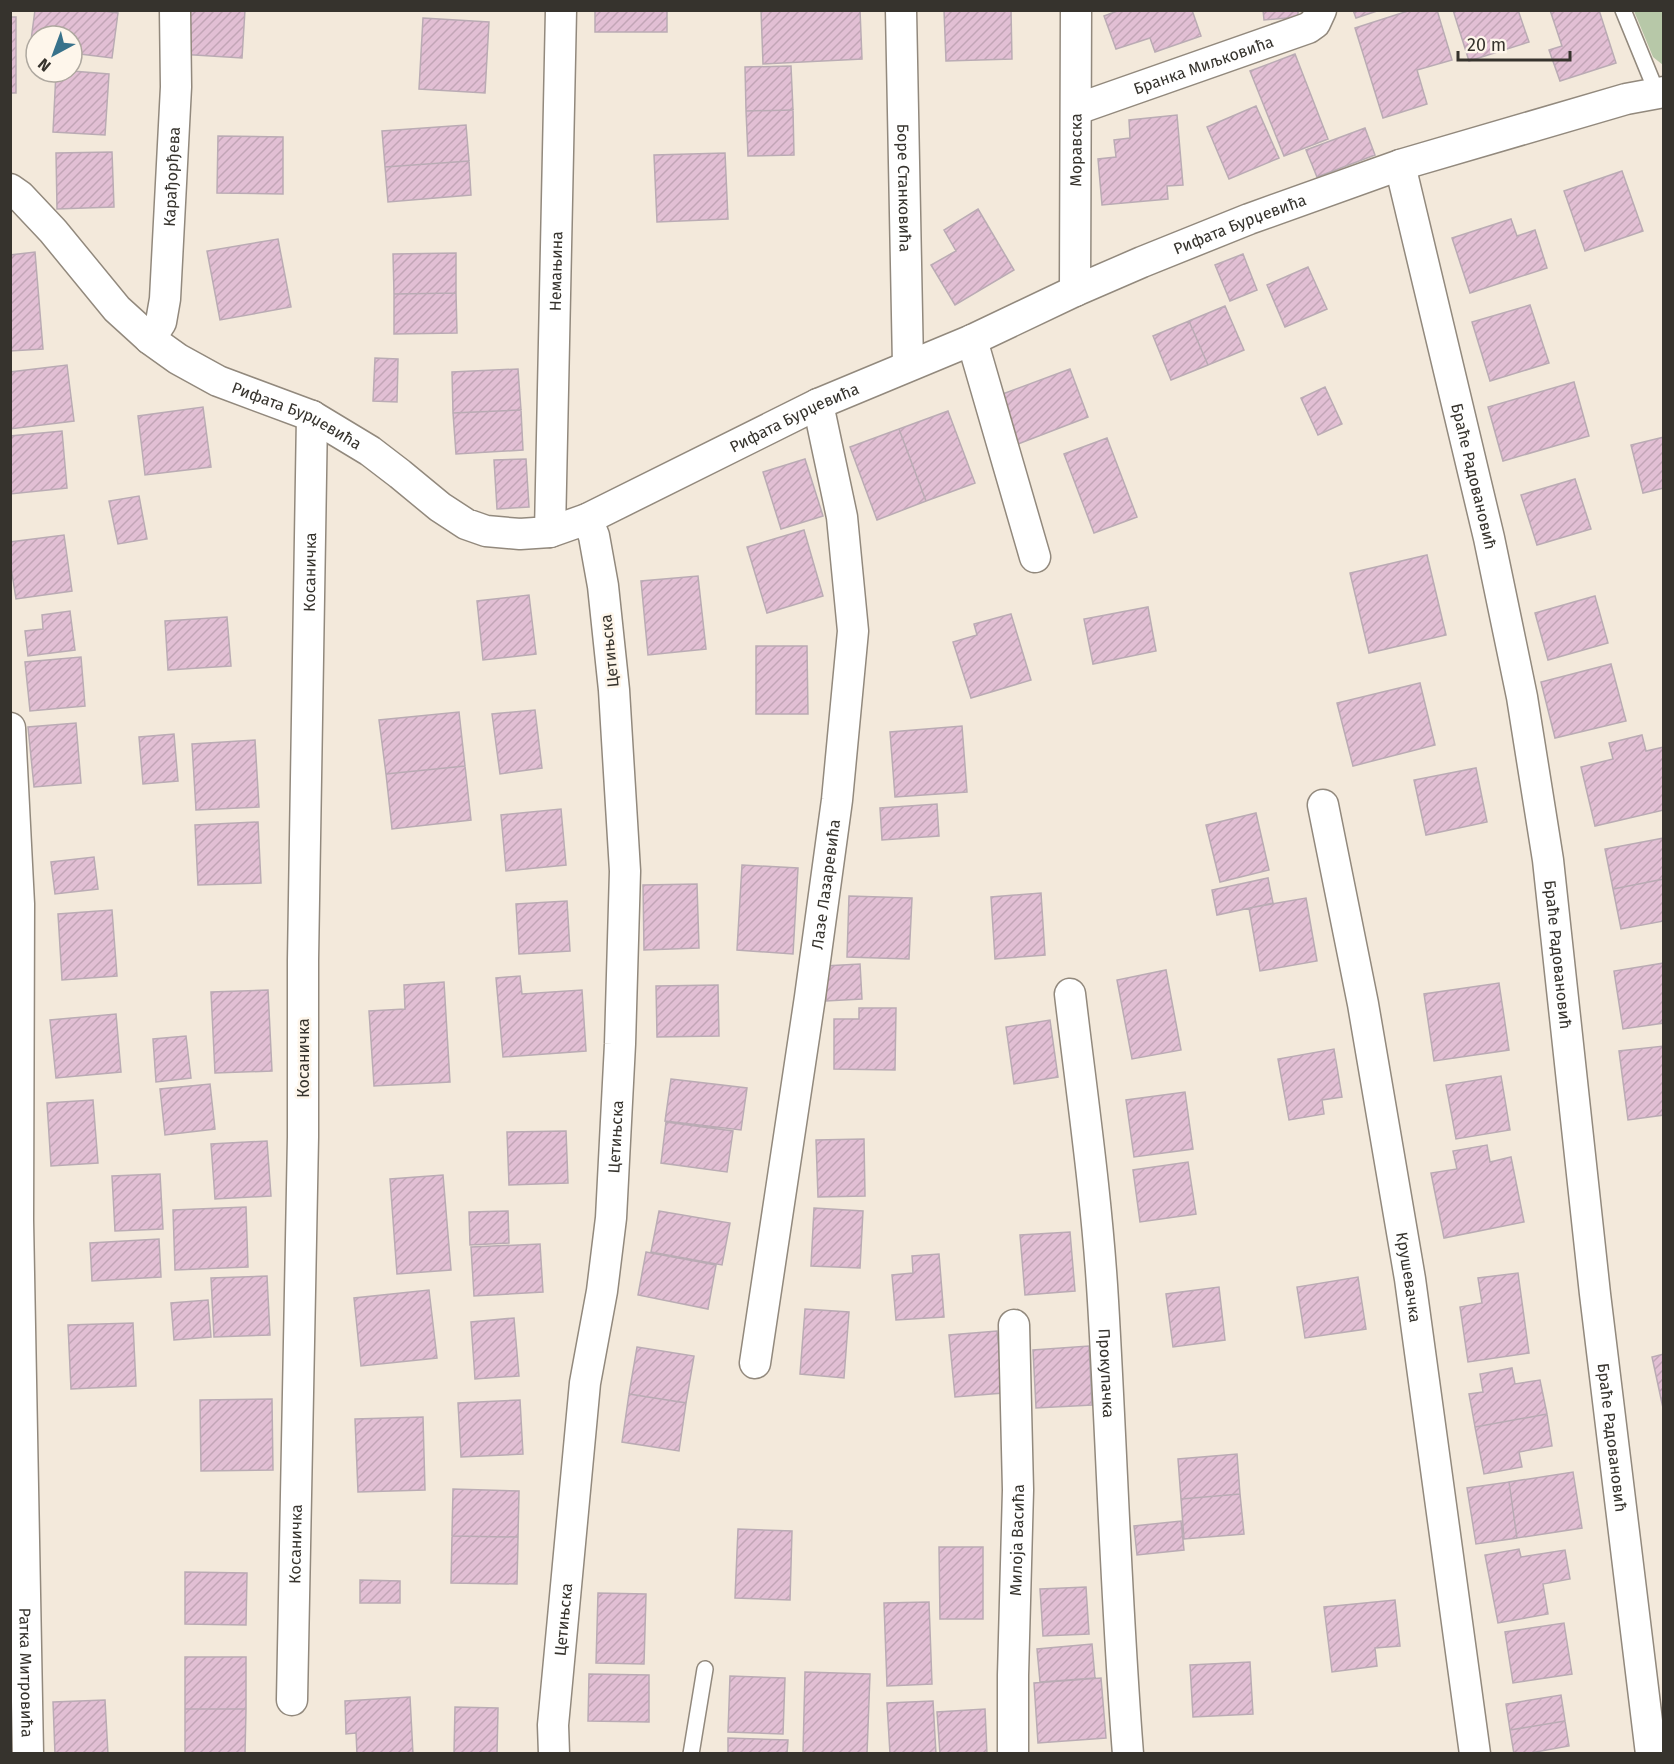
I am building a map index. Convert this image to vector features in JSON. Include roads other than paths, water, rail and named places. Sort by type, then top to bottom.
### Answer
[{"type":"street","name":"Карађорђева","points":[[150,339],[161,322],[165,299],[176,87],[175,10]]},
{"type":"street","name":"Немањина","points":[[550,532],[561,10]]},
{"type":"street","name":"Боре Станковића","points":[[901,10],[908,365]]},
{"type":"street","name":"Моравска","points":[[1076,10],[1076,291]]},
{"type":"street","name":"Бранка Миљковића","points":[[1077,109],[1308,28],[1315,23],[1321,10]]},
{"type":"street","name":"Рифата Бурџевића","points":[[10,189],[20,196],[53,231],[117,309],[150,339],[178,359],[218,381],[312,416],[370,451],[440,507],[466,524],[486,531],[520,534],[550,532],[587,519],[818,404],[972,340],[1142,262],[1249,219],[1400,165],[1626,99],[1660,92]]},
{"type":"street","name":"Браће Радовановић","points":[[1400,165],[1489,538],[1522,697],[1546,848],[1593,1283],[1652,1754]]},
{"type":"street","points":[[972,340],[1035,557]]},
{"type":"street","name":"Лазе Лазаревића","points":[[755,1363],[810,997],[835,812],[853,632],[843,517],[818,404]]},
{"type":"street","name":"Косаничка","points":[[292,1700],[303,1137],[303,949],[312,416]]},
{"type":"street","name":"Цетињска","points":[[554,1754],[553,1725],[585,1383],[602,1291],[611,1218],[620,1044],[625,871],[614,690],[600,565],[594,536],[587,519]]},
{"type":"street","name":"Ратка Митровића","points":[[10,728],[19,904],[14,1220],[28,1754]]},
{"type":"street","name":"Крушевачка","points":[[1323,805],[1363,1004],[1410,1279],[1475,1754]]},
{"type":"street","name":"Прокупачка","points":[[1070,994],[1089,1148],[1103,1298],[1122,1682],[1128,1754]]},
{"type":"street","name":"Милоја Васића","points":[[1013,1754],[1018,1490],[1014,1325]]},
{"type":"lane","points":[[1623,10],[1660,92]]},
{"type":"lane","points":[[691,1754],[705,1669]]}]
